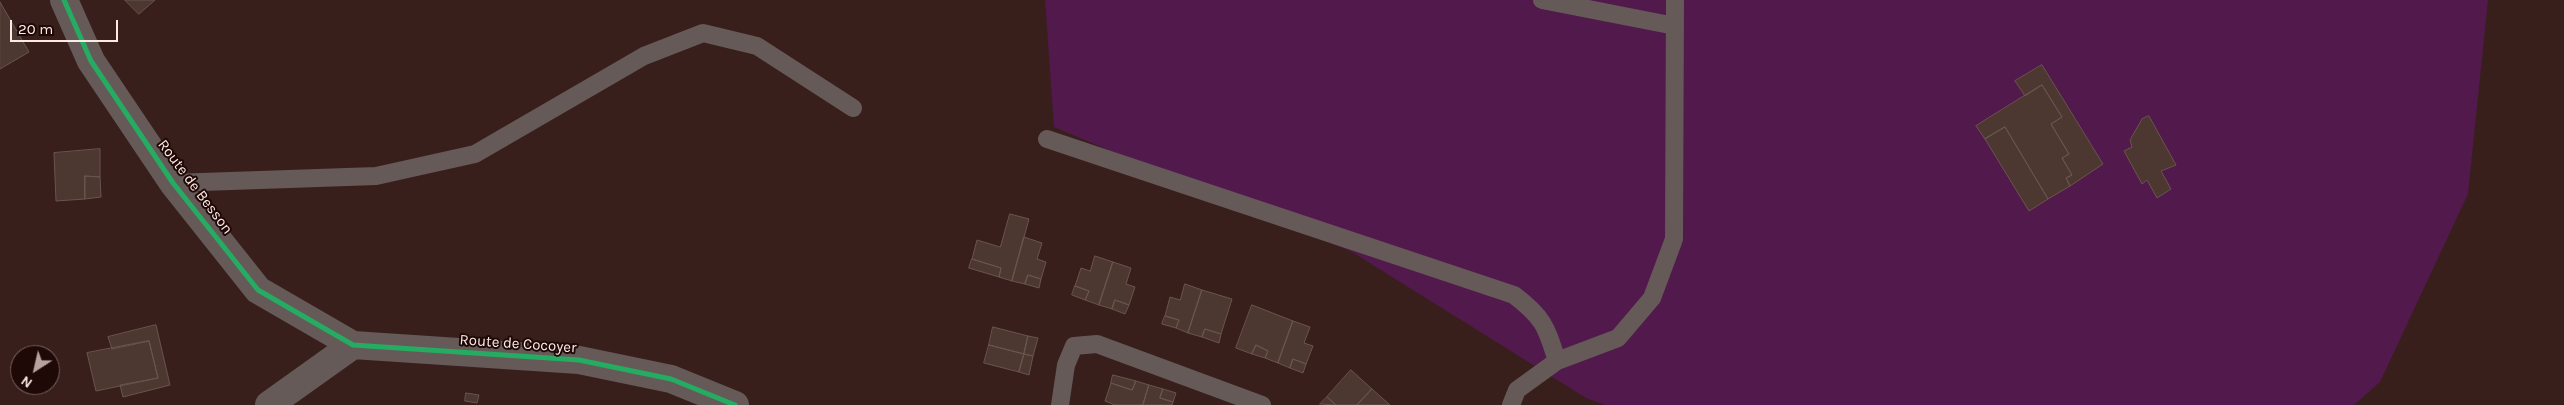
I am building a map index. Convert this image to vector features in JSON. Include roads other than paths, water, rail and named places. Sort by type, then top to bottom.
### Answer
[{"type":"street","name":"Route de Besson","points":[[64,0],[91,61],[173,183],[258,290],[353,345]]},
{"type":"street","points":[[269,405],[353,345]]},
{"type":"street","name":"Route de Cocoyer","points":[[353,345],[579,360],[671,379],[735,405]]},
{"type":"lane","points":[[1542,0],[1675,26]]},
{"type":"lane","points":[[1511,405],[1517,390],[1557,361],[1618,338],[1652,298],[1674,239],[1675,0]]},
{"type":"lane","points":[[173,183],[376,176],[475,154],[644,56],[703,33],[757,46],[853,108]]},
{"type":"lane","points":[[1047,139],[1514,295],[1531,308],[1546,324],[1557,361]]},
{"type":"lane","points":[[1060,405],[1066,365],[1074,346],[1097,344],[1262,405]]}]
